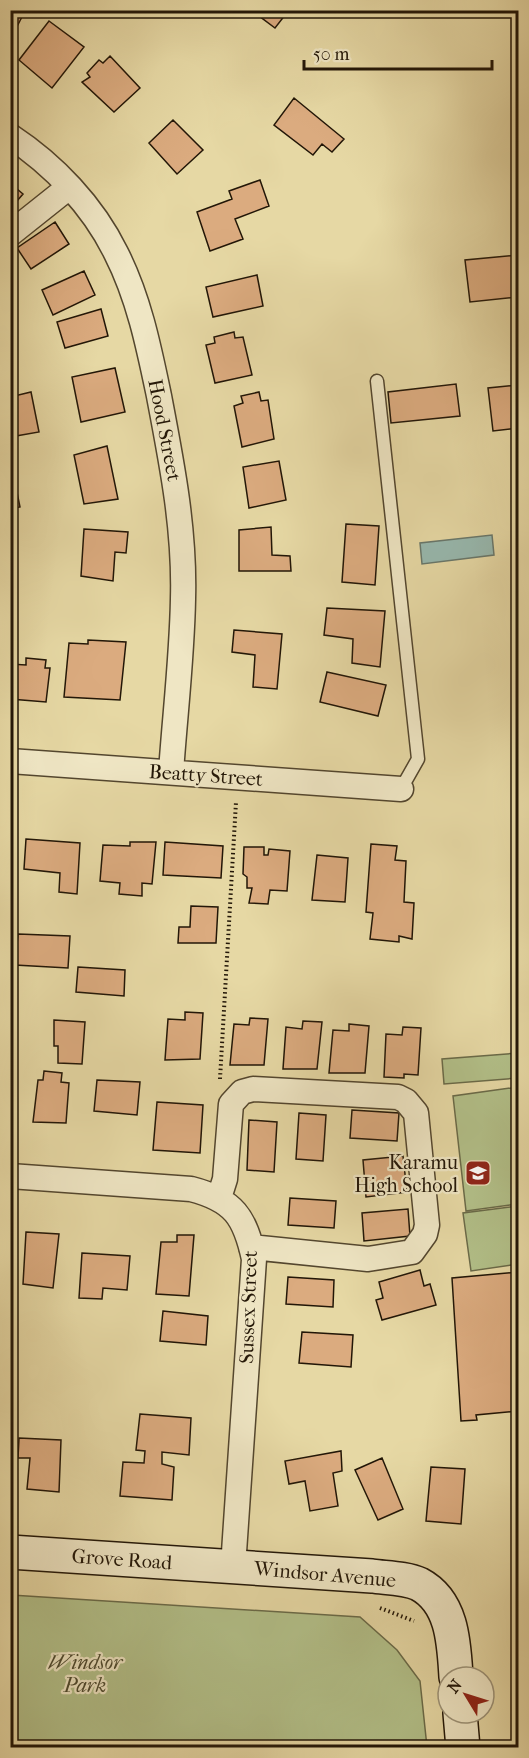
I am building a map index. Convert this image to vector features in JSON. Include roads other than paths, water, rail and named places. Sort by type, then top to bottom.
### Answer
[{"type":"main road","name":"Grove Road","points":[[10,1552],[233,1567]]},
{"type":"main road","name":"Windsor Avenue","points":[[233,1567],[372,1576],[418,1584],[440,1604],[448,1618],[453,1634],[455,1665]]},
{"type":"main road","points":[[461,1725],[463,1748]]},
{"type":"street","name":"Hood Street","points":[[10,136],[49,164],[105,234],[134,295],[149,350],[167,439],[182,539],[183,600],[171,772]]},
{"type":"street","points":[[10,234],[69,187]]},
{"type":"street","name":"Beatty Street","points":[[10,761],[401,789]]},
{"type":"street","points":[[219,1198],[225,1179],[231,1104],[242,1092],[253,1089],[398,1097],[406,1101],[416,1113],[427,1225],[426,1234],[412,1252],[368,1259],[251,1247]]},
{"type":"street","name":"Sussex Street","points":[[10,1176],[191,1189],[219,1198],[233,1208],[243,1222],[254,1259],[233,1567]]},
{"type":"lane","points":[[377,381],[418,759],[401,789]]},
{"type":"water","points":[[492,535],[494,555],[422,564],[420,543]]},
{"type":"place","name":"Karamu High School","points":[[478,1173]]},
{"type":"park label","name":"Windsor Park","points":[[85,1674]]}]
